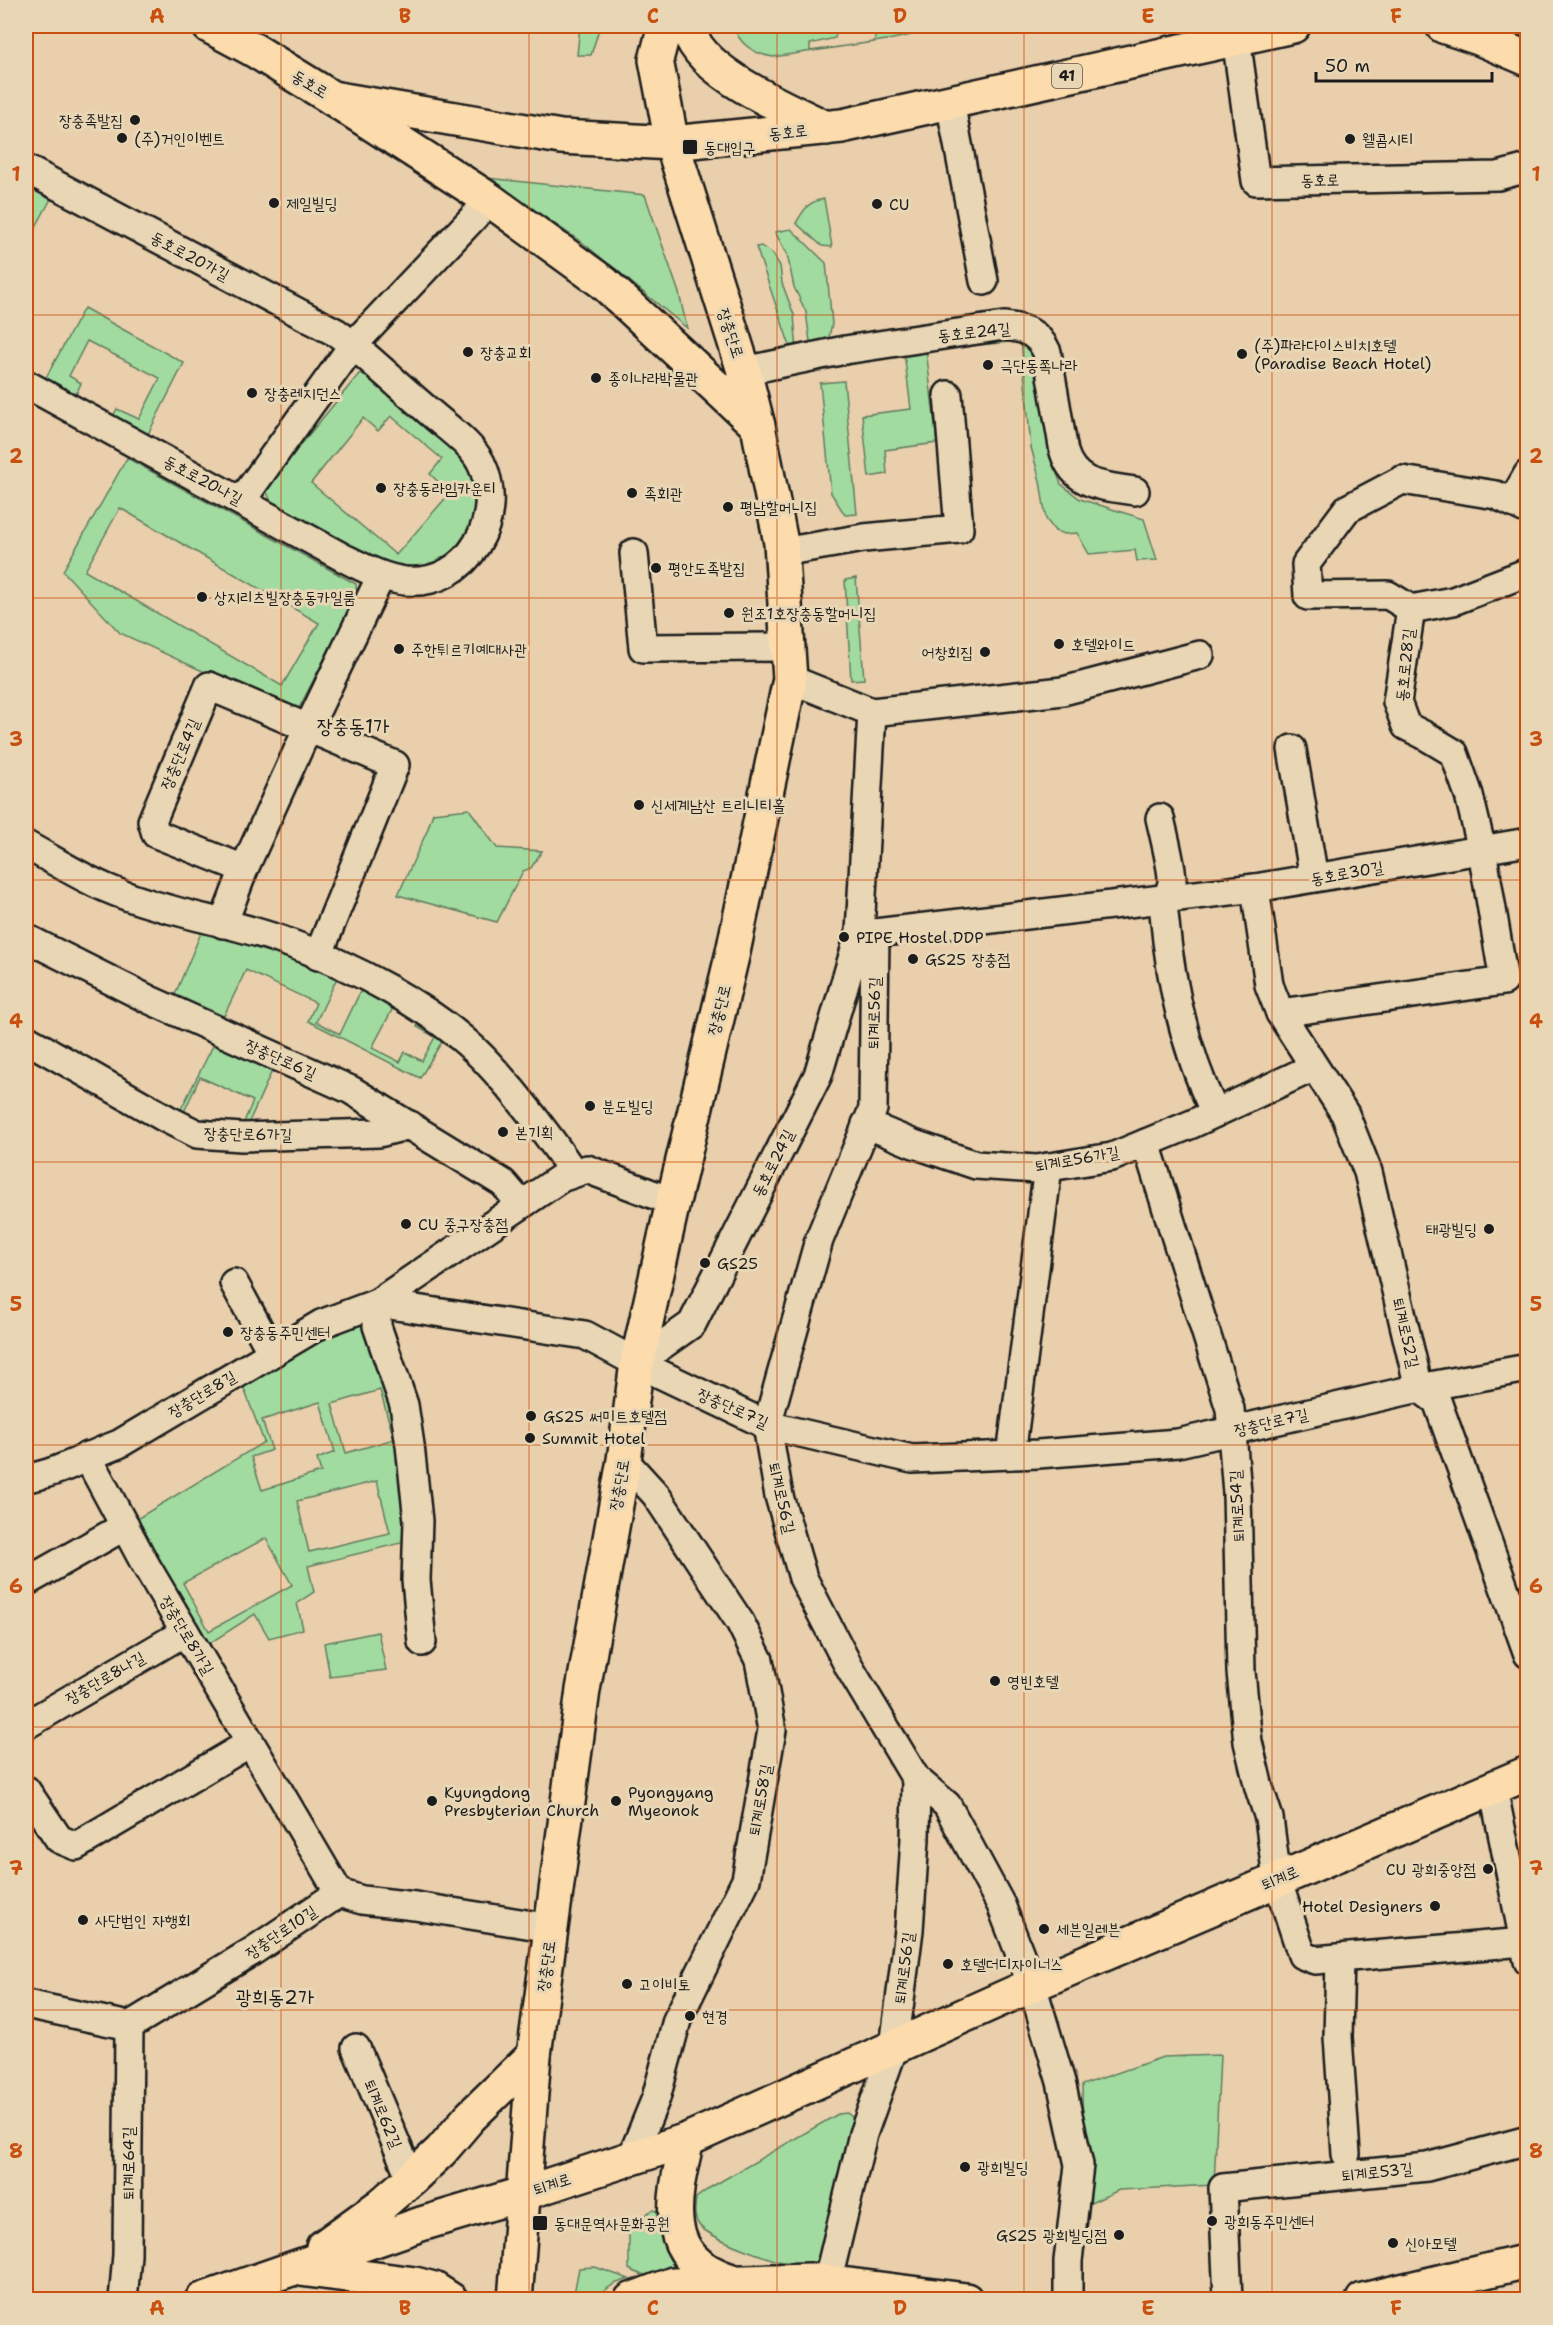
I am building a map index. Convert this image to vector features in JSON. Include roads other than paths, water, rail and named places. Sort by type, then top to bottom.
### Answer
[{"type":"main road","name":"동호로","points":[[209,26],[255,50],[332,98],[561,137],[672,143],[834,127],[1293,26]]},
{"type":"main road","name":"장충단로","points":[[515,2300],[534,2055],[583,1690],[624,1460],[637,1363],[733,952],[790,679],[782,552],[758,426],[744,371],[672,143],[656,60],[665,26]]},
{"type":"main road","points":[[688,26],[703,55],[745,88],[834,127]]},
{"type":"main road","points":[[1443,26],[1479,38],[1527,59]]},
{"type":"main road","points":[[332,98],[490,200],[604,283],[758,426]]},
{"type":"main road","name":"퇴계로","points":[[202,2300],[421,2224],[522,2194],[687,2140],[1032,1985],[1527,1773]]},
{"type":"main road","points":[[295,2268],[381,2205],[411,2179],[534,2055]]},
{"type":"main road","points":[[687,2140],[677,2182],[678,2236],[683,2249],[694,2262],[714,2275],[737,2282]]},
{"type":"main road","points":[[1363,2300],[1527,2261]]},
{"type":"main road","points":[[295,2268],[416,2284],[434,2289],[451,2300]]},
{"type":"main road","points":[[631,2300],[673,2284],[810,2280],[825,2291],[966,2300]]},
{"type":"street","name":"동호로","points":[[1236,38],[1256,181],[1498,176],[1527,168]]},
{"type":"street","points":[[950,102],[984,281]]},
{"type":"street","name":"동호로20가길","points":[[26,169],[337,333],[463,441],[480,462],[489,484],[490,507],[485,530],[473,551],[457,566],[436,577]]},
{"type":"street","points":[[242,500],[353,345],[490,200]]},
{"type":"street","name":"동호로24길","points":[[744,371],[845,350],[1004,326],[1022,328],[1035,334],[1043,342],[1047,352],[1068,464],[1078,476],[1095,485],[1135,491]]},
{"type":"street","name":"동호로20나길","points":[[26,384],[242,500],[342,557],[381,576],[407,581],[436,577]]},
{"type":"street","points":[[782,552],[864,538],[959,528],[948,395]]},
{"type":"street","name":"동호로28길","points":[[1482,850],[1469,795],[1454,753],[1406,726],[1397,702],[1411,609],[1388,595],[1308,596],[1306,564],[1347,509],[1402,480],[1496,495],[1520,506],[1527,474]]},
{"type":"street","points":[[634,553],[643,648],[788,647]]},
{"type":"street","points":[[1411,609],[1453,601],[1527,572]]},
{"type":"street","points":[[223,924],[244,869],[308,728],[381,576]]},
{"type":"street","points":[[790,679],[872,712],[1063,691],[1200,655]]},
{"type":"street","name":"장충단로4길","points":[[244,869],[156,834],[152,821],[209,686],[395,765],[318,956]]},
{"type":"street","name":"동호로24길","points":[[637,1363],[692,1324],[818,1074],[868,933],[872,712]]},
{"type":"street","points":[[1292,750],[1314,878]]},
{"type":"street","points":[[1160,818],[1172,881],[1164,909],[1186,1036],[1201,1084],[1215,1113]]},
{"type":"street","name":"동호로30길","points":[[868,933],[1255,888],[1527,842]]},
{"type":"street","points":[[26,845],[106,888],[280,940],[355,971],[433,1016],[483,1058],[549,1136],[574,1173],[587,1169],[673,1202]]},
{"type":"street","points":[[1280,1013],[1504,981],[1482,850]]},
{"type":"street","name":"퇴계로52길","points":[[1255,888],[1269,985],[1280,1013],[1345,1114],[1368,1172],[1419,1388],[1437,1401],[1527,1654]]},
{"type":"street","name":"퇴계로56길","points":[[868,933],[873,1109],[819,1240],[767,1425],[779,1496],[802,1578],[849,1667],[916,1779],[909,1930],[894,2047]]},
{"type":"street","name":"장충단로6길","points":[[26,938],[150,1000],[351,1090],[503,1183],[521,1204]]},
{"type":"street","name":"장충단로6가길","points":[[29,1048],[197,1134],[242,1137],[379,1133],[410,1125]]},
{"type":"street","name":"퇴계로56가길","points":[[866,1124],[914,1144],[976,1165],[1048,1167],[1112,1157],[1314,1067]]},
{"type":"street","name":"퇴계로54길","points":[[1146,1143],[1230,1409],[1237,1493],[1240,1672],[1248,1742],[1269,1818],[1278,1879]]},
{"type":"street","points":[[1011,1455],[1048,1167]]},
{"type":"street","name":"장충단로8길","points":[[26,1478],[45,1475],[119,1444],[321,1324],[377,1303],[521,1204],[561,1178],[574,1173]]},
{"type":"street","points":[[234,1283],[272,1353]]},
{"type":"street","points":[[377,1303],[377,1326],[404,1405],[410,1445],[418,1521],[416,1580],[422,1642]]},
{"type":"street","name":"장충단로8길","points":[[377,1303],[585,1335],[637,1363]]},
{"type":"street","name":"장충단로7길","points":[[637,1363],[767,1425],[912,1459],[1011,1455],[1178,1443],[1419,1388],[1527,1368]]},
{"type":"street","name":"장충단로8가길","points":[[87,1456],[185,1632],[339,1893]]},
{"type":"street","name":"퇴계로58길","points":[[624,1460],[656,1495],[740,1622],[759,1660],[772,1730],[747,1880],[677,2020],[656,2098],[632,2158]]},
{"type":"street","points":[[26,1582],[125,1526]]},
{"type":"street","name":"장충단로8나길","points":[[26,1725],[185,1632]]},
{"type":"street","points":[[26,1792],[59,1839],[76,1846],[250,1743]]},
{"type":"street","points":[[916,1779],[947,1805],[1001,1905],[1032,1985],[1060,2082],[1079,2165],[1068,2261],[1068,2300]]},
{"type":"street","points":[[1278,1879],[1302,1954],[1315,1960],[1526,1952],[1493,1788]]},
{"type":"street","points":[[339,1893],[362,1900],[415,1906],[551,1928]]},
{"type":"street","name":"장충단로10길","points":[[129,2026],[253,1951],[339,1893]]},
{"type":"street","name":"퇴계로53길","points":[[1340,1958],[1338,2037],[1346,2154]]},
{"type":"street","points":[[26,2004],[129,2026]]},
{"type":"street","name":"퇴계로64길","points":[[123,2300],[127,2255],[129,2026]]},
{"type":"street","points":[[825,2291],[863,2134],[894,2047]]},
{"type":"street","name":"퇴계로62길","points":[[356,2048],[411,2179]]},
{"type":"street","name":"퇴계로53길","points":[[1228,2300],[1223,2188],[1427,2167],[1527,2140]]},
{"type":"place","name":"장충족발집","points":[[135,120]]},
{"type":"place","name":"(주)거인이벤트","points":[[122,138]]},
{"type":"place","name":"웰콤시티","points":[[1350,139]]},
{"type":"place","name":"동대입구","points":[[690,147]]},
{"type":"place","name":"제일빌딩","points":[[274,203]]},
{"type":"place","name":"CU","points":[[877,204]]},
{"type":"place","name":"장충교회","points":[[468,352]]},
{"type":"place","name":"(주)파라다이스비치호텔 (Paradise Beach Hotel)","points":[[1242,354]]},
{"type":"place","name":"극단동쪽나라","points":[[988,365]]},
{"type":"place","name":"종이나라박물관","points":[[596,378]]},
{"type":"place","name":"장충레지던스","points":[[252,393]]},
{"type":"place","name":"장충동라임카운티","points":[[381,488]]},
{"type":"place","name":"족회관","points":[[632,493]]},
{"type":"place","name":"평남할머니집","points":[[728,507]]},
{"type":"place","name":"평안도족발집","points":[[656,568]]},
{"type":"place","name":"상지리츠빌장충동카일룸","points":[[202,597]]},
{"type":"place","name":"원조1호장충동할머니집","points":[[729,613]]},
{"type":"place","name":"호텔와이드","points":[[1059,644]]},
{"type":"place","name":"주한튀르키예대사관","points":[[399,649]]},
{"type":"place","name":"어창회집","points":[[985,652]]},
{"type":"place","name":"신세계남산 트리니티홀","points":[[639,805]]},
{"type":"place","name":"PIPE Hostel DDP","points":[[844,937]]},
{"type":"place","name":"GS25 장충점","points":[[913,959]]},
{"type":"place","name":"분도빌딩","points":[[590,1106]]},
{"type":"place","name":"본기획","points":[[503,1132]]},
{"type":"place","name":"CU 중구장충점","points":[[406,1224]]},
{"type":"place","name":"태광빌딩","points":[[1489,1229]]},
{"type":"place","name":"GS25","points":[[705,1263]]},
{"type":"place","name":"장충동주민센터","points":[[228,1332]]},
{"type":"place","name":"GS25 써미트호텔점","points":[[531,1416]]},
{"type":"place","name":"Summit Hotel","points":[[530,1438]]},
{"type":"place","name":"영빈호텔","points":[[995,1681]]},
{"type":"place","name":"Kyungdong Presbyterian Church","points":[[432,1801]]},
{"type":"place","name":"Pyongyang Myeonok","points":[[616,1801]]},
{"type":"place","name":"CU 광희중앙점","points":[[1488,1869]]},
{"type":"place","name":"Hotel Designers","points":[[1435,1906]]},
{"type":"place","name":"사단법인 자행회","points":[[83,1920]]},
{"type":"place","name":"세븐일레븐","points":[[1044,1929]]},
{"type":"place","name":"호텔더디자이너스","points":[[948,1964]]},
{"type":"place","name":"고이비토","points":[[627,1984]]},
{"type":"place","name":"현경","points":[[690,2016]]},
{"type":"place","name":"광희빌딩","points":[[965,2167]]},
{"type":"place","name":"광희동주민센터","points":[[1212,2221]]},
{"type":"place","name":"동대문역사문화공원","points":[[540,2223]]},
{"type":"place","name":"GS25 광희빌딩점","points":[[1119,2235]]},
{"type":"place","name":"신아모텔","points":[[1393,2243]]},
{"type":"district","name":"장충동1가","points":[[353,726]]},
{"type":"district","name":"광희동2가","points":[[275,1997]]}]
